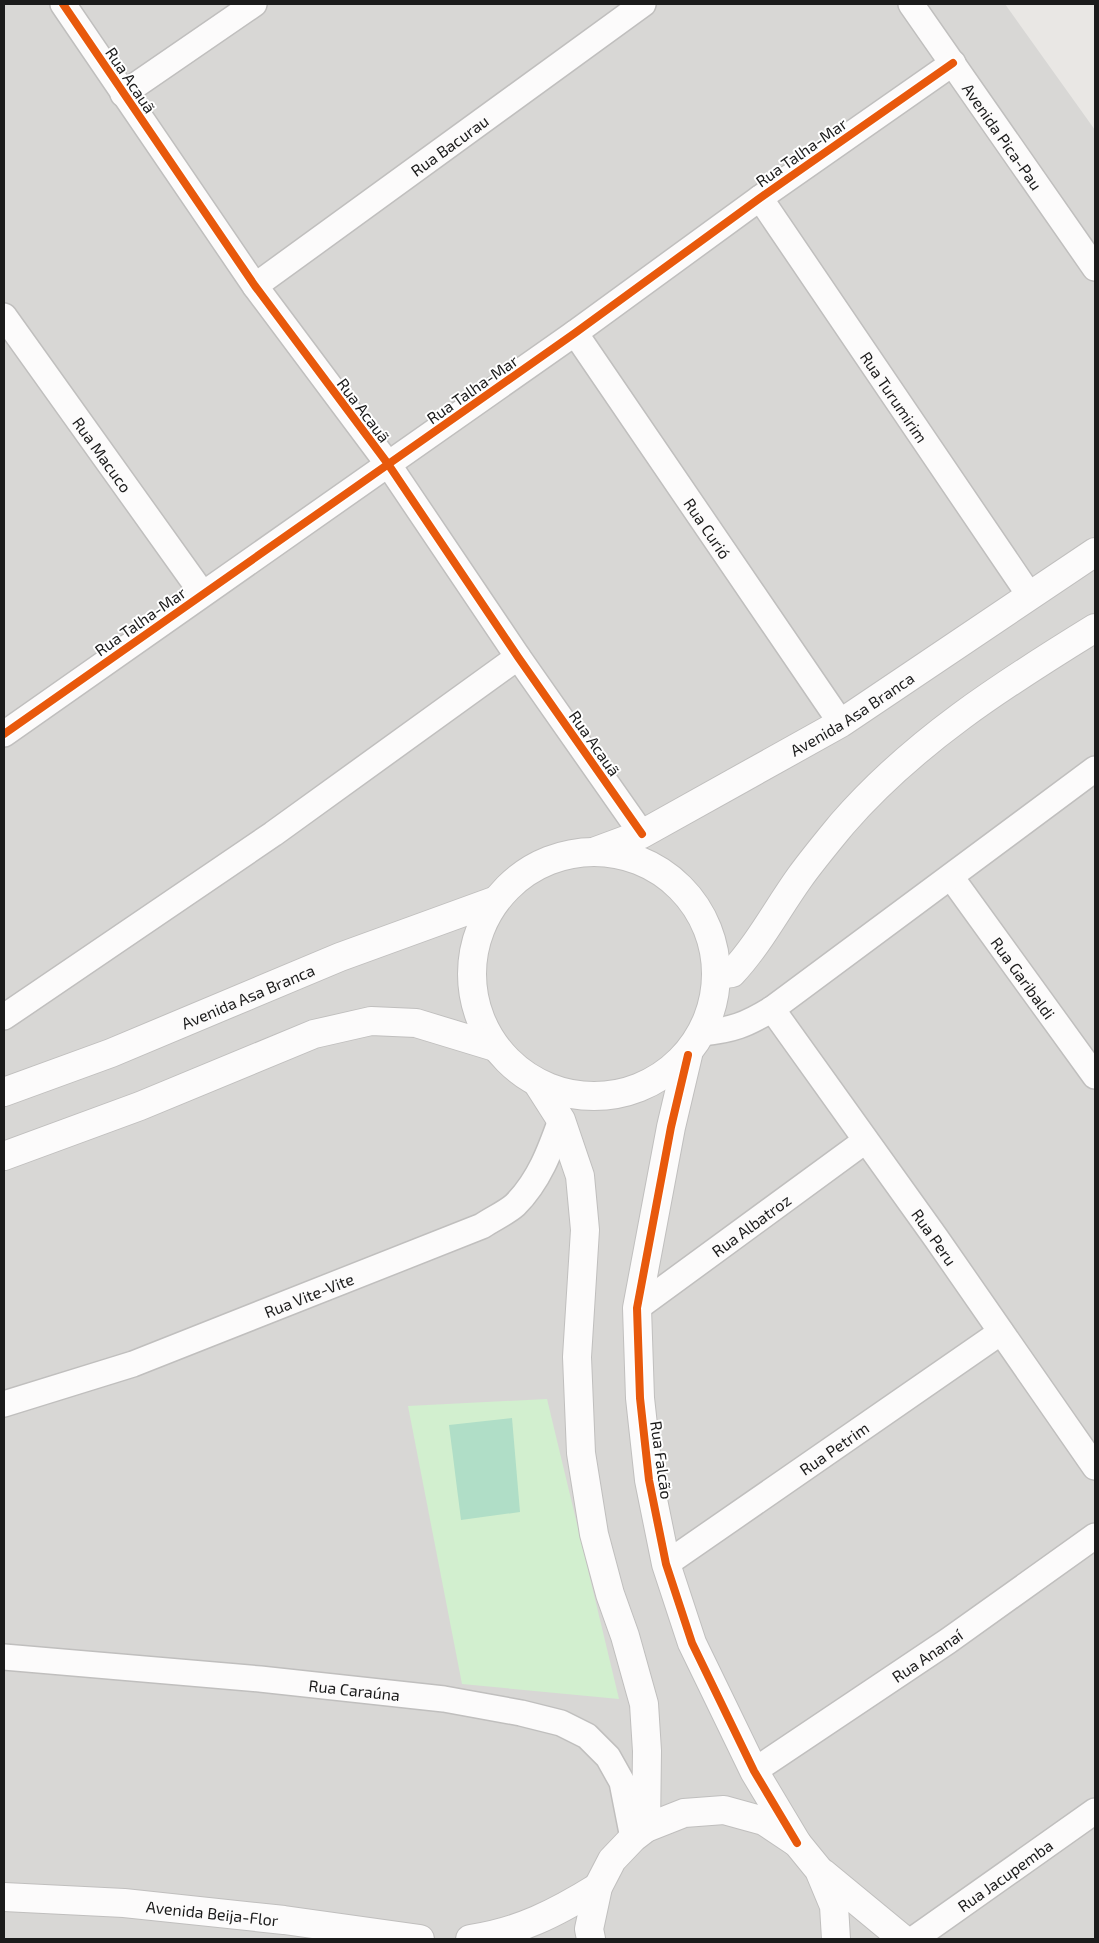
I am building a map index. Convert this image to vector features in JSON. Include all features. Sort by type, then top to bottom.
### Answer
[{"type":"street","name":"Rua Acauã","points":[[63,4],[255,286],[388,464],[518,657],[642,834]]},
{"type":"street","points":[[123,94],[254,4]]},
{"type":"street","name":"Rua Bacurau","points":[[255,286],[643,4]]},
{"type":"street","name":"Avenida Pica-Pau","points":[[911,4],[1095,268]]},
{"type":"street","name":"Rua Talha-Mar","points":[[6,727],[575,333],[760,198],[953,63]]},
{"type":"street","name":"Rua Turumirim","points":[[760,198],[1030,596]]},
{"type":"street","name":"Rua Macuco","points":[[4,316],[202,593]]},
{"type":"street","name":"Rua Curió","points":[[575,333],[841,723]]},
{"type":"street","name":"Avenida Asa Branca","points":[[596,851],[642,834],[841,723],[1095,552]]},
{"type":"street","points":[[717,975],[732,973],[744,960],[800,878],[842,824],[885,778],[929,740],[973,707],[1021,673],[1095,628]]},
{"type":"street","points":[[4,1017],[273,834],[518,657]]},
{"type":"street","points":[[596,851],[557,856],[522,873],[494,901],[477,935],[471,974],[477,1012],[495,1047],[514,1068],[538,1084],[569,1095],[602,1097],[634,1091],[663,1076],[695,1044],[753,1021],[772,1009],[1095,769]]},
{"type":"street","name":"Rua Falcão","points":[[596,851],[633,857],[667,875],[694,903],[711,937],[717,975],[713,1004],[695,1044],[671,1127],[637,1308],[641,1407],[649,1480],[666,1564],[692,1643],[754,1771],[797,1843]]},
{"type":"street","name":"Rua Garibaldi","points":[[951,877],[1095,1076]]},
{"type":"street","name":"Avenida Asa Branca","points":[[4,1092],[111,1053],[340,957],[494,901]]},
{"type":"street","name":"Rua Peru","points":[[772,1009],[1095,1467]]},
{"type":"street","points":[[4,1156],[140,1106],[314,1034],[371,1021],[416,1023],[495,1047]]},
{"type":"street","points":[[538,1084],[561,1120],[580,1176],[586,1230],[577,1357],[581,1453],[594,1534],[610,1594],[625,1636],[644,1704],[648,1751],[640,1833]]},
{"type":"street","name":"Rua Vite-Vite","points":[[4,1404],[133,1364],[482,1226],[514,1206],[535,1182],[549,1154],[561,1120]]},
{"type":"street","name":"Rua Albatroz","points":[[637,1308],[865,1141]]},
{"type":"street","name":"Rua Petrim","points":[[666,1564],[1000,1332]]},
{"type":"street","name":"Rua Ananaí","points":[[754,1771],[948,1641],[1095,1536]]},
{"type":"street","name":"Rua Caraúna","points":[[4,1658],[260,1679],[444,1699],[521,1713],[561,1723],[587,1736],[608,1757],[622,1782],[640,1833]]},
{"type":"street","points":[[591,1939],[589,1929],[598,1887],[612,1860],[640,1833],[684,1813],[724,1810],[764,1820],[797,1843],[819,1870],[902,1939]]},
{"type":"street","name":"Rua Jacupemba","points":[[914,1939],[1095,1811]]},
{"type":"street","points":[[819,1870],[834,1906],[836,1939]]},
{"type":"street","points":[[470,1939],[495,1935],[535,1922],[569,1905],[598,1887]]},
{"type":"street","name":"Avenida Beija-Flor","points":[[4,1897],[124,1903],[284,1920],[420,1939]]},
{"type":"shaded area","points":[[4,4],[1005,4],[1095,130],[1095,1939],[4,1939]]},
{"type":"green space","points":[[547,1399],[619,1699],[462,1684],[408,1406]]},
{"type":"green space","points":[[512,1418],[520,1512],[461,1520],[449,1425]]},
{"type":"cycle path","points":[[63,4],[255,286],[388,464],[518,657],[642,834]]},
{"type":"cycle path","points":[[4,734],[575,333],[760,198],[953,63]]},
{"type":"cycle path","points":[[688,1055],[671,1127],[637,1308],[640,1398],[649,1480],[666,1564],[692,1643],[754,1771],[797,1843]]}]
